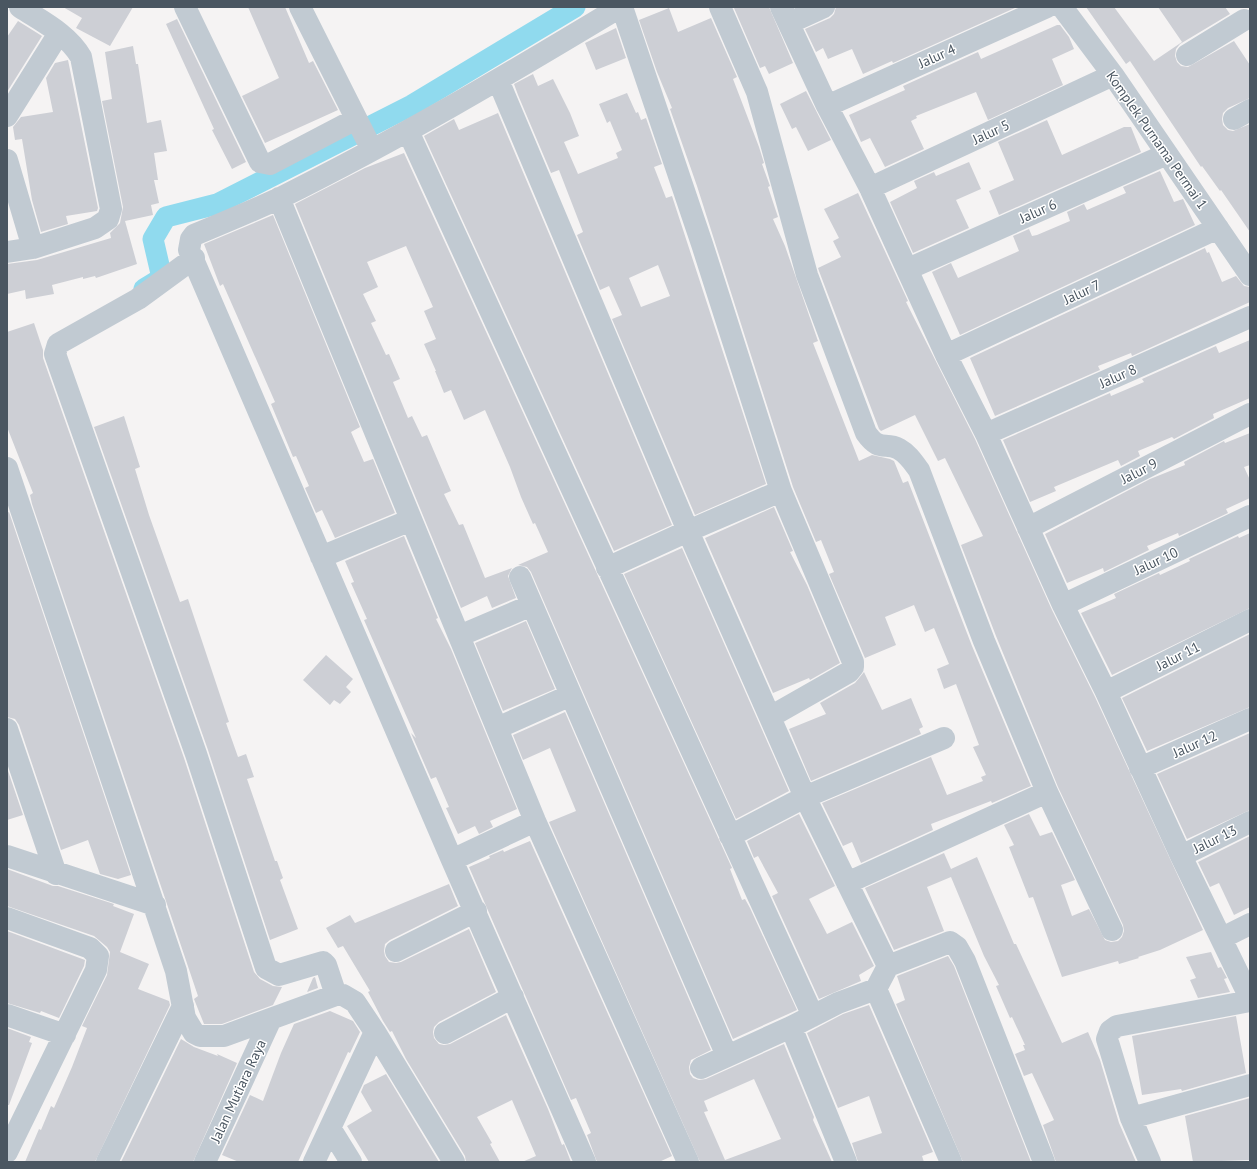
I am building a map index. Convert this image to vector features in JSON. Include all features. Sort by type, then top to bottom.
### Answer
[{"type":"street","points":[[7,252],[33,248],[95,228],[108,219],[111,209],[81,57],[72,43],[20,7]]},
{"type":"street","points":[[185,7],[260,162],[270,164],[363,133],[408,131],[498,80],[621,7],[704,251],[781,491],[853,662],[853,667],[849,672],[770,717]]},
{"type":"street","points":[[300,7],[363,133]]},
{"type":"street","points":[[720,7],[757,92],[807,275],[866,433],[873,442],[883,447],[898,448],[910,457],[919,470],[984,641],[1047,792],[1112,930]]},
{"type":"street","points":[[824,7],[785,15],[827,106],[870,188],[946,355],[986,434],[1063,605],[1106,692],[1181,856],[1222,938],[1250,1000],[1117,1026],[1110,1031],[1107,1038],[1131,1118],[1150,1162]]},
{"type":"street","name":"Jalur 4","points":[[827,106],[1047,7]]},
{"type":"street","name":"Komplek Purnama Permai 1","points":[[1062,7],[1113,75],[1250,275]]},
{"type":"street","points":[[1187,55],[1243,19]]},
{"type":"street","points":[[7,116],[59,33]]},
{"type":"street","name":"Jalur 5","points":[[870,188],[1113,75]]},
{"type":"street","points":[[498,80],[688,531],[805,797],[888,966]]},
{"type":"street","points":[[408,131],[813,1016]]},
{"type":"street","points":[[363,133],[279,198],[194,235],[191,239],[190,250],[452,860],[476,911],[585,1162]]},
{"type":"street","name":"Jalur 6","points":[[908,269],[1168,154]]},
{"type":"street","points":[[7,160],[33,248]]},
{"type":"street","points":[[279,198],[535,821],[688,1162]]},
{"type":"street","name":"Jalur 7","points":[[946,355],[1218,228]]},
{"type":"street","points":[[194,258],[138,299],[58,344],[55,354],[196,754],[266,968],[279,975],[323,962],[326,965],[336,995]]},
{"type":"street","name":"Jalur 8","points":[[986,434],[1250,317]]},
{"type":"street","name":"Jalur 9","points":[[1028,528],[1250,414]]},
{"type":"street","points":[[7,468],[12,500],[154,904],[176,971],[185,1018],[194,1033],[200,1036],[224,1036],[336,995],[343,995],[355,1002],[375,1032],[454,1162]]},
{"type":"street","points":[[607,568],[781,491]]},
{"type":"street","name":"Jalur 10","points":[[1063,605],[1250,516]]},
{"type":"street","points":[[321,557],[411,520]]},
{"type":"street","points":[[520,577],[727,1056]]},
{"type":"street","points":[[459,636],[532,605]]},
{"type":"street","name":"Jalur 11","points":[[1106,692],[1250,620]]},
{"type":"street","points":[[497,728],[571,695]]},
{"type":"street","name":"Jalur 12","points":[[1140,768],[1250,719]]},
{"type":"street","points":[[7,729],[56,874]]},
{"type":"street","points":[[730,836],[805,797],[944,738]]},
{"type":"street","points":[[847,883],[1047,792]]},
{"type":"street","points":[[452,860],[535,821]]},
{"type":"street","name":"Jalur 13","points":[[1181,856],[1250,822]]},
{"type":"street","points":[[7,856],[56,874],[154,904]]},
{"type":"street","points":[[396,951],[476,911]]},
{"type":"street","points":[[7,918],[90,948],[98,956],[96,970],[7,1152]]},
{"type":"street","points":[[1222,938],[1250,924]]},
{"type":"street","points":[[1222,938],[1250,932]]},
{"type":"street","points":[[701,1068],[791,1028],[838,1003],[876,989],[888,966],[950,942],[957,947],[965,961],[1044,1162]]},
{"type":"street","points":[[876,989],[951,1162]]},
{"type":"street","points":[[445,1033],[513,997]]},
{"type":"street","points":[[107,1162],[183,1006]]},
{"type":"street","points":[[7,1015],[64,1035]]},
{"type":"street","name":"Jalan Mutiara Raya","points":[[205,1162],[270,1020]]},
{"type":"street","points":[[791,1028],[846,1162]]},
{"type":"street","points":[[314,1162],[375,1032]]},
{"type":"street","points":[[1131,1118],[1250,1085]]},
{"type":"street","points":[[330,1128],[351,1162]]},
{"type":"building","points":[[63,7],[133,7],[110,46],[76,28],[82,18]]},
{"type":"building","points":[[248,7],[285,7],[309,63],[313,61],[338,110],[265,143],[242,96],[279,78]]},
{"type":"building","points":[[769,7],[793,63],[769,74],[765,66],[760,68],[734,8]]},
{"type":"building","points":[[836,7],[1017,7],[893,63],[892,61],[863,74],[852,49],[828,59],[823,48],[816,52],[805,29],[830,18],[834,14]]},
{"type":"building","points":[[1086,7],[1114,7],[1154,61],[1182,42],[1158,7],[1225,7],[1230,14],[1180,44],[1176,49],[1175,56],[1177,62],[1181,66],[1188,67],[1234,41],[1250,65],[1250,98],[1228,108],[1223,113],[1222,119],[1223,125],[1228,130],[1233,131],[1250,124],[1250,232],[1221,190],[1220,191],[1202,166],[1201,167],[1130,61],[1126,64]]},
{"type":"building","points":[[669,8],[678,32],[711,18],[737,77],[733,79],[759,147],[764,163],[762,164],[770,186],[768,187],[778,217],[773,219],[785,246],[818,341],[813,343],[859,461],[872,455],[890,459],[894,461],[903,483],[908,481],[972,646],[1031,786],[992,803],[991,801],[931,824],[933,830],[861,863],[852,842],[843,846],[822,803],[931,757],[947,795],[983,781],[981,777],[986,775],[973,747],[979,745],[956,684],[944,689],[937,669],[949,664],[934,628],[925,632],[914,605],[885,617],[896,645],[865,658],[829,574],[834,572],[821,540],[816,542],[793,487],[697,186],[670,109],[672,108],[657,72],[639,20]]},
{"type":"building","points":[[177,19],[246,162],[232,169],[212,130],[214,129],[166,24]]},
{"type":"building","points":[[18,21],[42,36],[7,92],[7,37]]},
{"type":"building","points":[[1060,25],[1069,37],[1074,49],[1052,59],[1063,85],[988,120],[976,92],[916,116],[917,118],[911,121],[924,149],[885,167],[870,138],[861,142],[849,115],[905,90],[903,86],[978,52],[981,59]]},
{"type":"building","points":[[616,28],[626,58],[596,70],[585,43]]},
{"type":"building","points":[[133,46],[136,64],[138,64],[147,123],[161,120],[167,151],[154,153],[158,180],[154,180],[159,203],[151,205],[153,215],[125,221],[137,264],[96,278],[95,276],[83,279],[83,277],[52,285],[54,294],[26,299],[25,290],[7,294],[7,264],[37,260],[111,238],[110,233],[120,223],[123,207],[102,101],[112,99],[105,52]]},
{"type":"building","points":[[68,60],[98,208],[97,211],[66,216],[68,224],[41,232],[32,200],[22,139],[15,140],[13,127],[21,117],[53,112],[46,78],[55,63]]},
{"type":"building","points":[[533,74],[538,86],[553,79],[570,113],[579,136],[564,142],[578,174],[618,158],[616,153],[622,150],[610,121],[607,123],[599,104],[627,93],[636,113],[638,112],[641,120],[646,118],[662,164],[654,167],[666,198],[672,196],[766,484],[695,515],[612,319],[622,315],[609,286],[600,290],[577,235],[583,232],[559,170],[551,173],[514,84]],"holes":[[[658,265],[670,296],[641,307],[629,278]]]},
{"type":"building","points":[[806,91],[831,140],[808,151],[796,127],[792,129],[780,104]]},
{"type":"building","points":[[498,113],[672,525],[614,551],[424,136],[454,119],[459,130]]},
{"type":"building","points":[[1047,120],[1062,155],[1124,127],[1131,127],[1141,152],[999,215],[989,191],[1014,180],[998,142]]},
{"type":"building","points":[[404,153],[732,868],[730,869],[742,900],[745,899],[750,908],[797,1010],[733,1039],[531,572],[527,567],[518,565],[548,552],[521,497],[510,467],[485,410],[464,420],[451,390],[444,393],[424,344],[436,339],[424,311],[433,307],[406,246],[367,262],[378,287],[363,294],[376,321],[371,323],[386,355],[389,354],[400,379],[393,382],[408,418],[412,416],[422,437],[427,435],[451,491],[444,494],[459,525],[463,524],[485,578],[512,568],[508,576],[516,598],[492,608],[487,596],[461,608],[295,204],[365,168]]},
{"type":"building","points":[[969,162],[981,189],[956,200],[969,228],[913,253],[890,202],[917,188],[914,181],[934,172],[936,176]]},
{"type":"building","points":[[1160,171],[1174,202],[1183,199],[1195,225],[960,335],[932,272],[951,263],[958,278],[1019,251],[1013,236],[1029,229],[1032,236],[1037,235],[1070,221],[1067,212],[1084,204],[1087,210],[1126,193],[1123,187]]},
{"type":"building","points":[[858,193],[908,301],[906,302],[975,439],[1052,610],[1095,697],[1203,930],[1160,950],[1119,964],[1118,961],[1062,977],[1033,897],[1029,898],[1009,847],[1014,845],[1004,825],[1029,814],[1040,836],[1052,832],[1075,880],[1061,885],[1072,916],[1089,909],[1105,940],[1111,942],[1118,941],[1122,937],[1124,931],[1123,925],[1058,787],[996,636],[961,545],[983,536],[945,458],[938,461],[915,415],[881,431],[879,429],[819,271],[818,268],[841,257],[833,241],[839,238],[824,209]]},
{"type":"building","points":[[273,215],[360,427],[351,432],[364,462],[373,459],[395,513],[335,538],[322,510],[316,513],[305,488],[309,486],[296,456],[293,457],[271,404],[275,402],[223,284],[220,286],[204,244]]},
{"type":"building","points":[[1205,248],[1207,253],[1209,252],[1222,282],[1236,276],[1244,286],[1250,287],[1250,302],[1132,356],[1131,353],[1098,366],[1100,370],[995,416],[970,358]]},
{"type":"building","points":[[34,323],[43,350],[43,358],[184,758],[254,972],[260,979],[273,986],[282,987],[273,1005],[222,1024],[204,1024],[194,999],[198,996],[32,504],[30,495],[33,493],[7,427],[7,332]]},
{"type":"building","points":[[1250,340],[1250,398],[1213,414],[1214,418],[1174,439],[1172,437],[1138,451],[1140,456],[1121,466],[1118,460],[1054,487],[1056,491],[1030,502],[1003,440],[1110,393],[1111,396],[1144,382],[1142,379],[1216,346],[1219,353]]},
{"type":"building","points":[[124,416],[140,467],[135,469],[149,515],[180,602],[188,599],[229,722],[226,723],[238,757],[246,754],[254,777],[247,779],[275,861],[277,861],[283,878],[280,880],[298,929],[270,940],[208,750],[94,427]]},
{"type":"building","points":[[1250,433],[1250,465],[1244,467],[1250,480],[1250,498],[1226,509],[1228,513],[1179,536],[1178,533],[1147,546],[1149,550],[1104,572],[1103,568],[1067,583],[1045,534],[1150,479],[1185,465],[1184,462],[1224,441],[1225,443]]},
{"type":"building","points":[[774,507],[793,551],[790,552],[807,585],[840,663],[810,680],[809,678],[773,693],[705,538]]},
{"type":"building","points":[[9,512],[131,875],[118,879],[100,874],[88,840],[61,850],[19,725],[15,719],[7,717],[7,513]]},
{"type":"building","points":[[1250,533],[1250,608],[1112,675],[1081,613],[1116,598],[1114,594],[1159,573],[1160,575],[1190,561],[1189,559],[1238,536],[1239,538]]},
{"type":"building","points":[[404,536],[438,618],[436,619],[451,649],[517,809],[490,821],[493,827],[479,834],[475,826],[458,834],[446,808],[449,807],[436,777],[431,779],[411,733],[416,738],[364,620],[367,619],[351,583],[354,582],[345,561]]},
{"type":"building","points":[[682,548],[789,791],[736,819],[624,574]]},
{"type":"building","points":[[526,621],[555,689],[503,711],[475,643]]},
{"type":"building","points":[[1250,634],[1250,707],[1147,751],[1122,698]]},
{"type":"building","points":[[326,655],[353,679],[346,687],[351,692],[340,704],[334,700],[330,705],[303,680]]},
{"type":"building","points":[[864,672],[882,710],[911,698],[923,727],[919,729],[921,734],[811,781],[789,729],[826,714],[820,703],[855,683]]},
{"type":"building","points":[[565,712],[711,1050],[691,1060],[689,1067],[690,1074],[693,1078],[699,1080],[706,1079],[784,1044],[814,1117],[813,1120],[832,1162],[700,1162],[549,822],[576,811],[550,748],[523,760],[513,735]],"holes":[[[754,1079],[781,1139],[725,1160],[704,1112],[708,1111],[704,1101]]]},
{"type":"building","points":[[1250,733],[1250,810],[1187,839],[1157,774]]},
{"type":"building","points":[[7,768],[23,815],[7,820]]},
{"type":"building","points":[[799,814],[835,886],[809,899],[827,934],[852,922],[874,966],[859,975],[861,981],[819,999],[772,896],[778,893],[758,856],[754,858],[747,841]]},
{"type":"building","points":[[1250,836],[1250,907],[1234,915],[1219,883],[1210,887],[1198,862]]},
{"type":"building","points":[[530,841],[672,1156],[659,1162],[597,1162],[587,1135],[591,1133],[576,1098],[571,1100],[469,867],[490,858],[489,856],[503,850],[504,852]]},
{"type":"building","points":[[944,853],[951,869],[977,857],[1014,944],[1016,944],[1062,1043],[1088,1032],[1100,1060],[1119,1123],[1136,1162],[1056,1162],[1043,1125],[1054,1120],[1032,1073],[1024,1076],[1015,1054],[1025,1050],[1023,1045],[1025,1045],[1012,1017],[1010,1018],[996,986],[999,985],[984,956],[951,877],[927,887],[944,931],[894,950],[865,888]]},
{"type":"building","points":[[7,869],[53,886],[58,886],[114,904],[113,906],[134,914],[120,952],[149,964],[138,989],[169,1001],[170,1005],[95,1162],[25,1162],[39,1129],[41,1130],[51,1106],[54,1108],[72,1067],[87,1028],[82,1026],[107,975],[110,952],[107,947],[94,936],[7,906]]},
{"type":"building","points":[[449,884],[458,906],[390,940],[385,944],[385,956],[389,962],[401,962],[469,929],[496,992],[439,1022],[434,1027],[434,1038],[439,1044],[450,1044],[506,1015],[548,1109],[562,1145],[564,1144],[571,1162],[522,1162],[536,1156],[512,1100],[477,1117],[492,1143],[490,1144],[500,1162],[466,1162],[465,1156],[406,1059],[392,1031],[390,1032],[383,1021],[368,992],[370,991],[343,946],[338,948],[326,928],[350,915],[355,923]]},
{"type":"building","points":[[7,931],[85,960],[84,966],[59,1018],[41,1011],[40,1013],[7,1003]]},
{"type":"building","points":[[1211,952],[1218,968],[1221,967],[1227,978],[1224,979],[1230,992],[1198,998],[1190,980],[1196,978],[1186,957]]},
{"type":"building","points":[[948,956],[954,966],[1031,1162],[963,1162],[896,1004],[905,1000],[897,976]]},
{"type":"building","points":[[315,977],[318,988],[307,992],[313,978]]},
{"type":"building","points":[[869,1005],[933,1152],[922,1156],[924,1162],[858,1162],[852,1143],[882,1133],[869,1096],[838,1108],[807,1033],[843,1014]]},
{"type":"building","points":[[330,1011],[353,1021],[360,1032],[350,1053],[348,1052],[298,1162],[239,1162],[222,1155],[250,1095],[263,1101],[281,1053],[294,1024]]},
{"type":"building","points":[[1236,1016],[1246,1073],[1182,1091],[1181,1089],[1142,1095],[1132,1036]]},
{"type":"building","points":[[7,1028],[31,1037],[29,1042],[32,1043],[9,1105],[7,1105]]},
{"type":"building","points":[[181,1039],[194,1047],[218,1056],[217,1054],[237,1063],[193,1162],[121,1162]]},
{"type":"building","points":[[386,1074],[439,1162],[369,1162],[347,1126],[372,1111],[361,1092],[364,1085]]},
{"type":"building","points":[[1250,1098],[1250,1160],[1193,1162],[1185,1116]]},
{"type":"waterway","points":[[144,289],[162,278],[153,239],[166,217],[217,204],[412,105],[575,7]]}]
